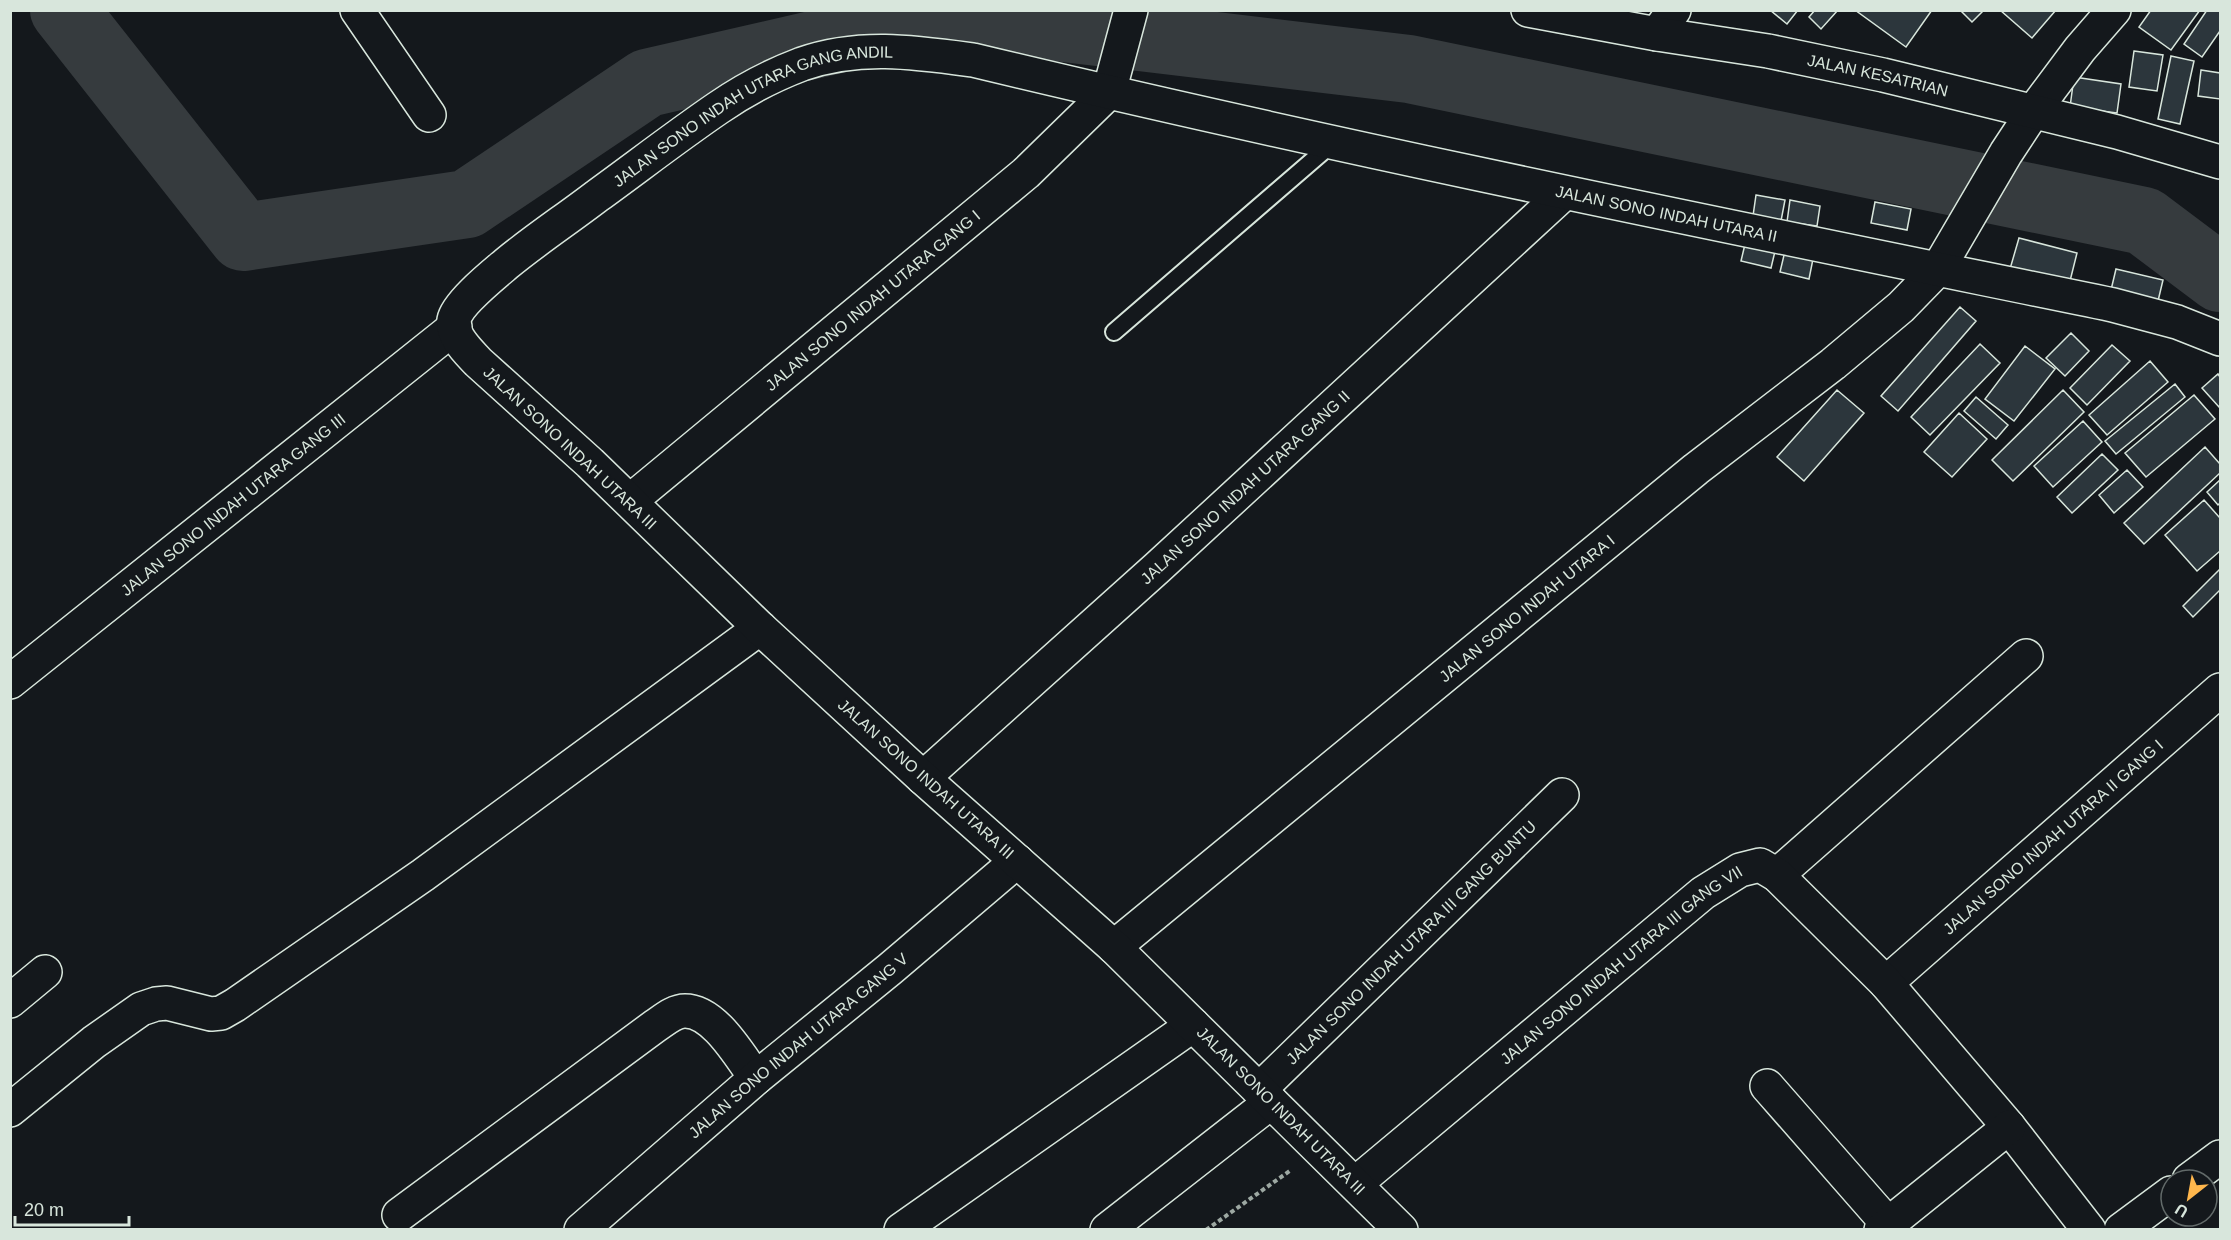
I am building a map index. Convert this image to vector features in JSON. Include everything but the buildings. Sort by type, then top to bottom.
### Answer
[{"type":"street","points":[[357,10],[429,115]]},
{"type":"street","points":[[1111,86],[1131,10]]},
{"type":"street","name":"JALAN KESATRIAN","points":[[1528,10],[1666,22],[1768,51],[1893,77],[2116,132],[2220,162]]},
{"type":"street","name":"JALAN SONO INDAH UTARA I","points":[[1114,947],[1687,477],[1833,364],[1901,307],[1945,260],[2032,112],[2080,49],[2114,10]]},
{"type":"street","name":"JALAN SONO INDAH UTARA GANG ANDIL","points":[[454,327],[456,315],[467,300],[515,257],[719,107],[772,76],[804,63],[868,50],[935,55],[1111,86]]},
{"type":"street","name":"JALAN SONO INDAH UTARA II","points":[[1111,86],[1334,142],[1563,194],[1945,260],[2178,322],[2220,339]]},
{"type":"street","name":"JALAN SONO INDAH UTARA GANG I","points":[[630,501],[1026,173],[1111,86]]},
{"type":"street","name":"JALAN SONO INDAH UTARA GANG II","points":[[923,778],[1157,568],[1563,194]]},
{"type":"street","name":"JALAN SONO INDAH UTARA III","points":[[454,327],[464,346],[478,362],[630,501],[760,628],[923,778],[1114,947],[1401,1230]]},
{"type":"street","name":"JALAN SONO INDAH UTARA GANG III","points":[[10,682],[454,327]]},
{"type":"street","points":[[10,1110],[94,1042],[141,1009],[167,1003],[211,1014],[221,1013],[235,1005],[423,875],[760,628]]},
{"type":"street","points":[[1777,876],[2026,656]]},
{"type":"street","name":"JALAN SONO INDAH UTARA II GANG I","points":[[1886,983],[2220,690]]},
{"type":"street","name":"JALAN SONO INDAH UTARA III GANG BUNTU","points":[[1107,1230],[1265,1096],[1562,795]]},
{"type":"street","name":"JALAN SONO INDAH UTARA GANG V","points":[[581,1230],[756,1078],[1017,861]]},
{"type":"street","name":"JALAN SONO INDAH UTARA III GANG VII","points":[[1355,1184],[1703,893],[1740,870],[1760,865],[1777,876],[1886,983],[2009,1127],[2089,1230]]},
{"type":"street","points":[[10,1001],[45,972]]},
{"type":"street","points":[[399,1215],[655,1026],[678,1012],[696,1013],[711,1021],[724,1034],[756,1078]]},
{"type":"street","points":[[901,1230],[1193,1024]]},
{"type":"street","points":[[1767,1086],[1884,1227],[2009,1127]]},
{"type":"street","points":[[2205,1168],[2220,1157]]},
{"type":"street","points":[[2121,1230],[2159,1202]]},
{"type":"lane","points":[[1114,332],[1334,142]]},
{"type":"path","points":[[1206,1230],[1320,1150]]},
{"type":"waterway","points":[[64,10],[243,237],[467,204],[647,83],[947,14],[1409,69],[2144,221],[2220,278]]}]
